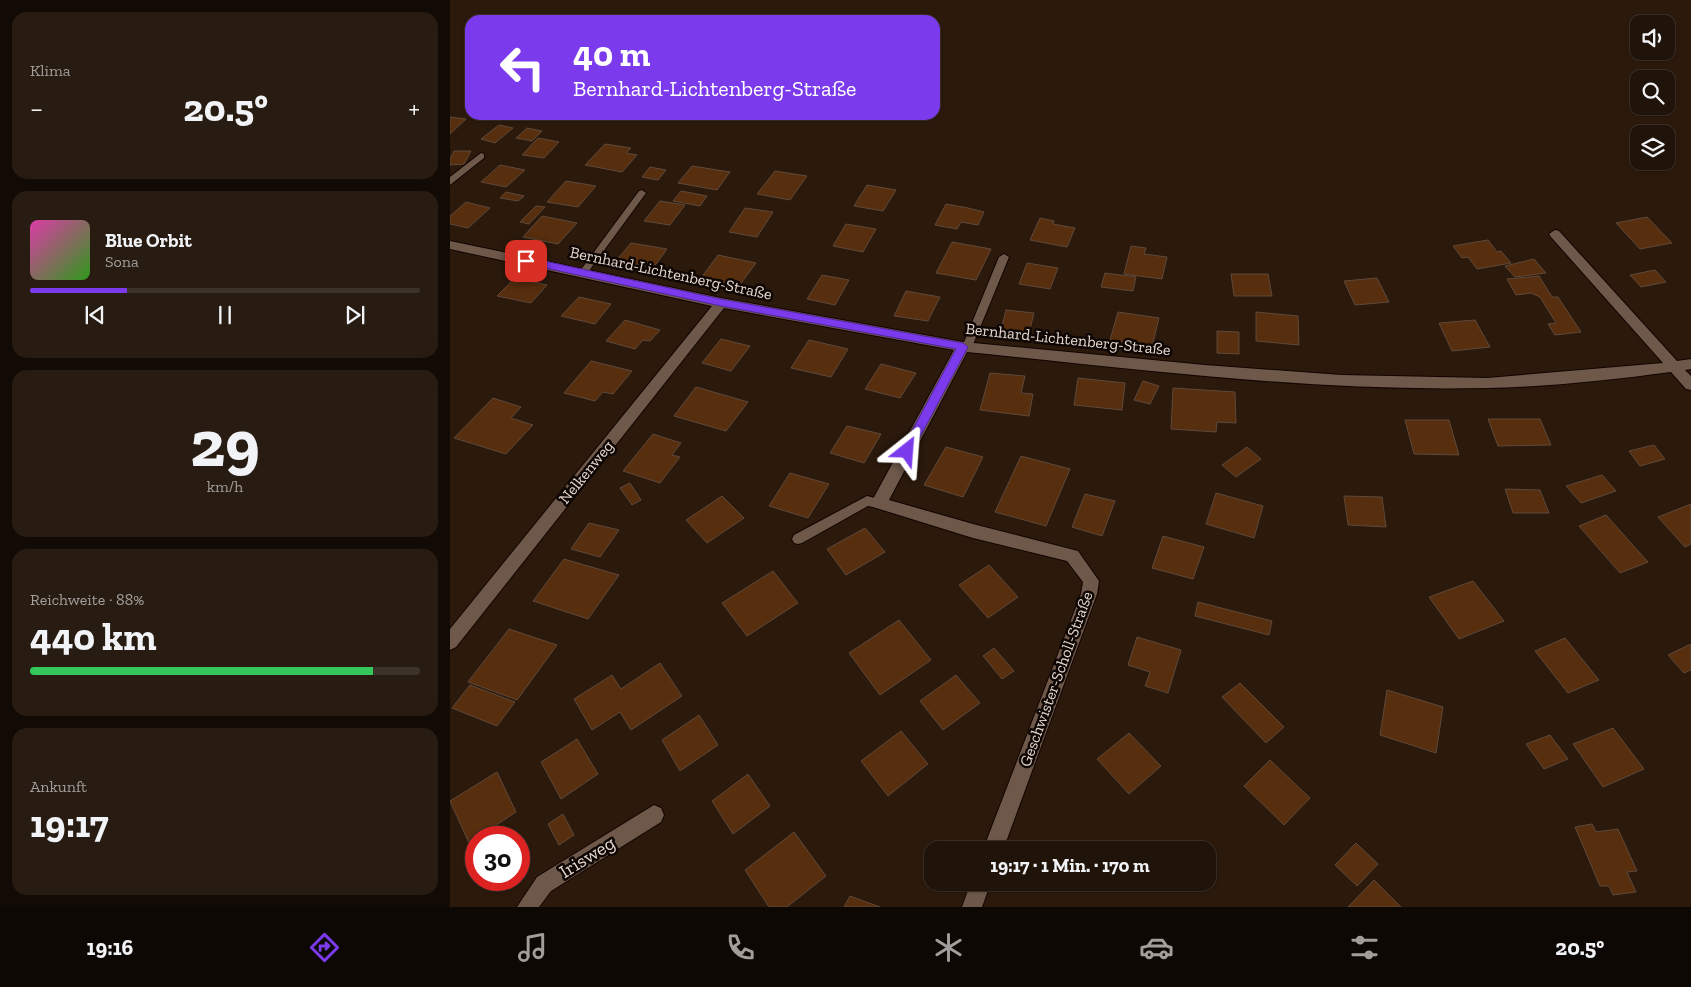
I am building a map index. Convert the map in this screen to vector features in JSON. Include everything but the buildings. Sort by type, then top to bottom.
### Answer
[{"type":"street","points":[[1555,234],[1691,385]]},
{"type":"street","name":"Bernhard-Lichtenberg-Straße","points":[[450,244],[721,303],[965,347],[1195,369],[1342,380],[1487,383],[1547,380],[1691,364]]},
{"type":"street","name":"Nelkenweg","points":[[450,642],[721,303]]},
{"type":"street","points":[[879,503],[965,347]]},
{"type":"street","name":"Geschwister-Scholl-Straße","points":[[879,503],[1072,556],[1090,581],[1089,594],[996,841]]},
{"type":"street","name":"Irisweg","points":[[527,907],[544,884],[654,815]]},
{"type":"street","points":[[972,907],[978,891]]},
{"type":"lane","points":[[450,182],[481,156]]},
{"type":"lane","points":[[582,273],[642,194]]},
{"type":"lane","points":[[965,347],[1004,257]]},
{"type":"lane","points":[[798,539],[867,501],[879,503]]},
{"type":"route","points":[[526,261],[721,303],[963,347],[907,451]]}]
